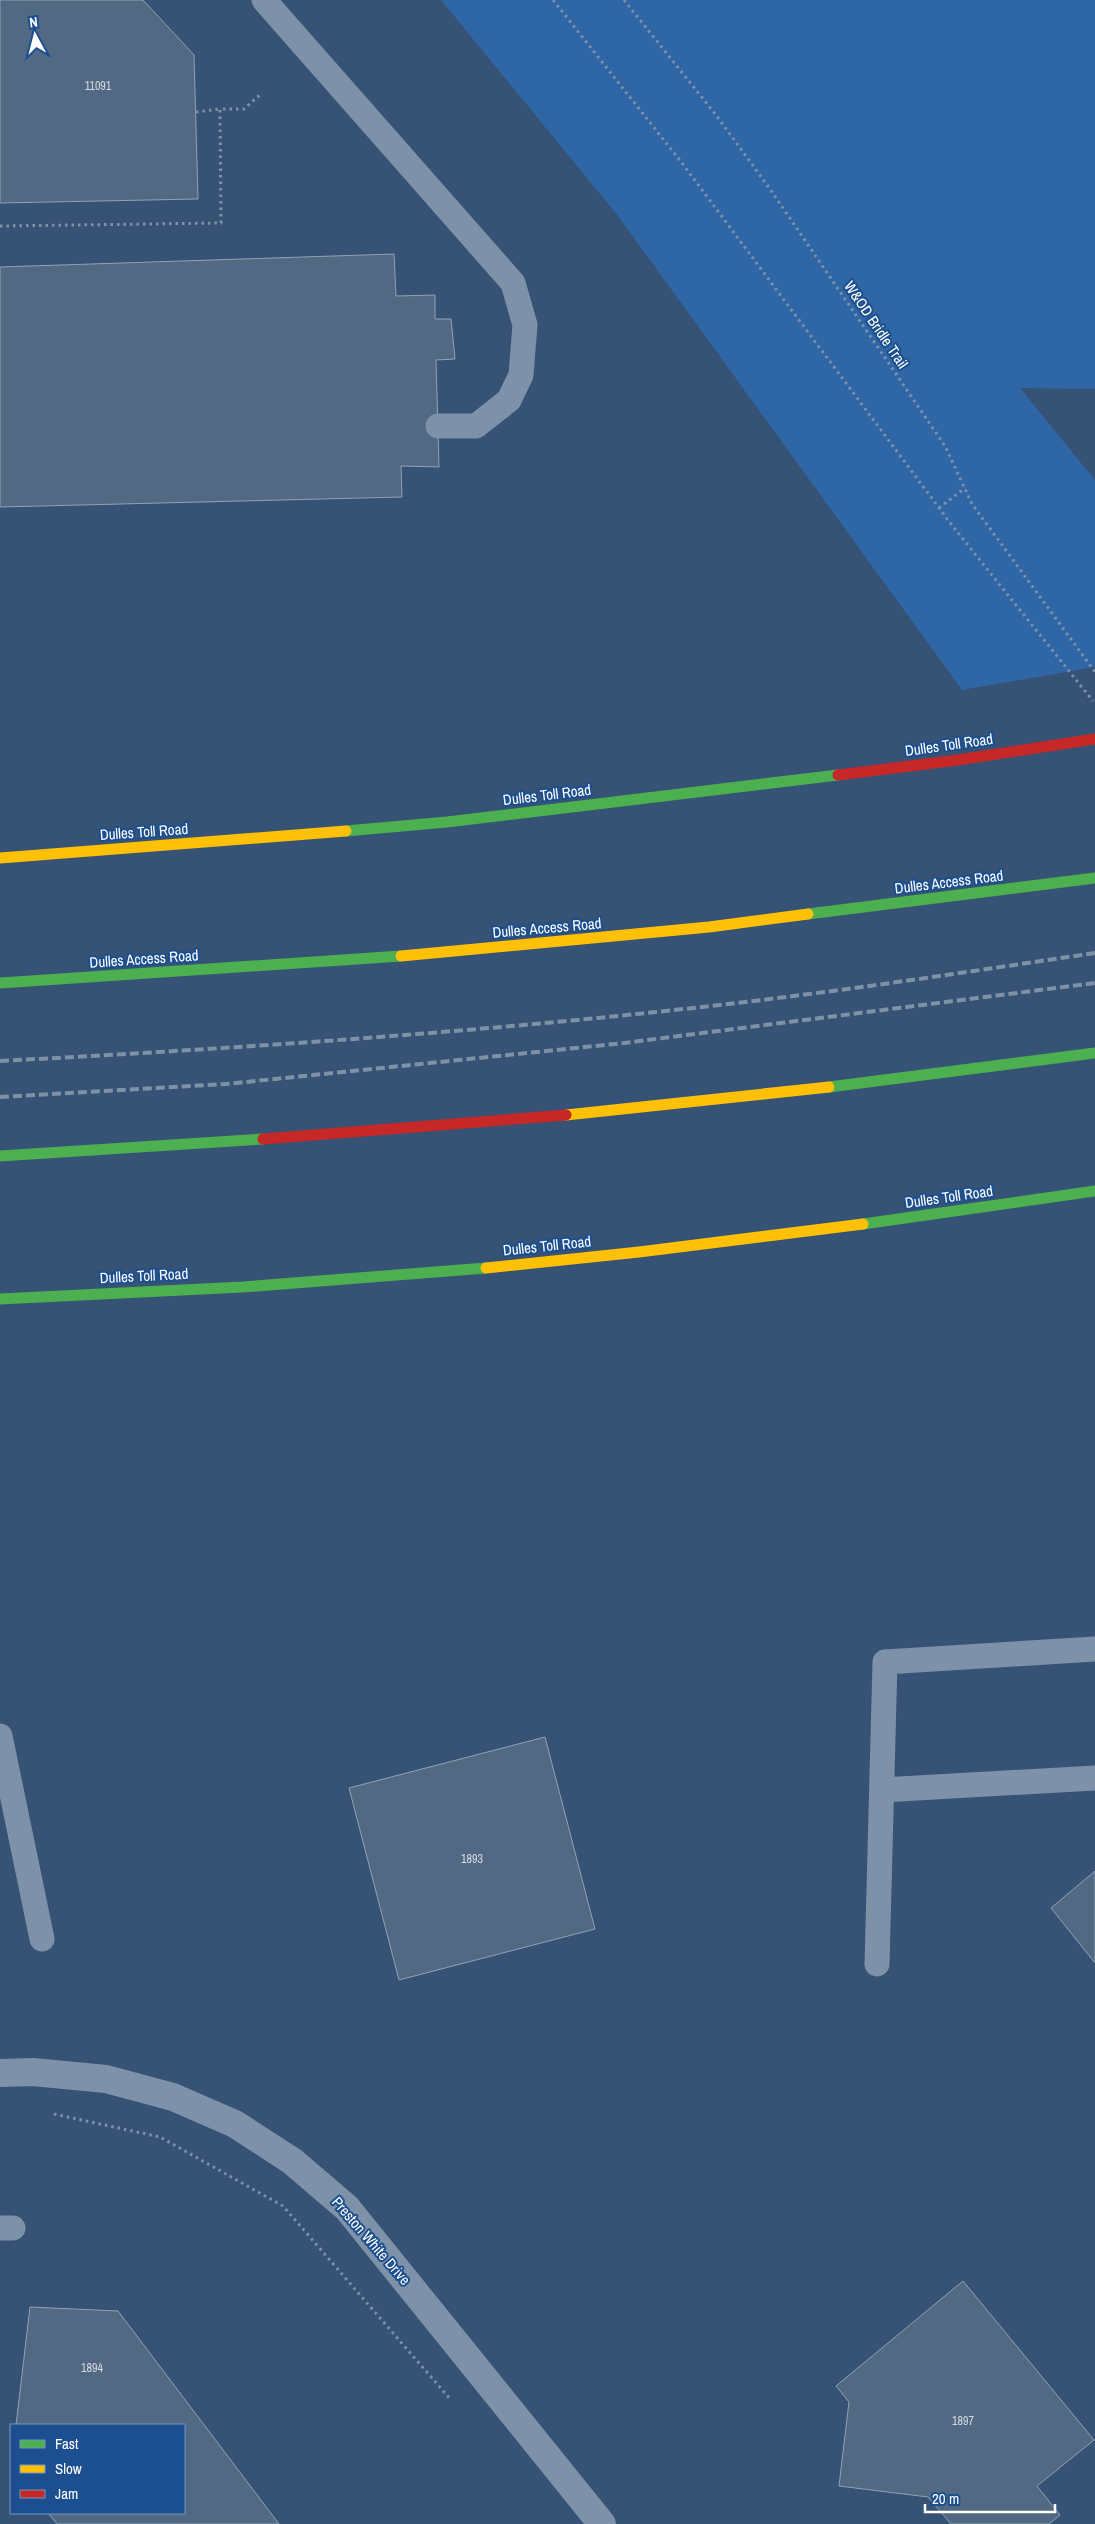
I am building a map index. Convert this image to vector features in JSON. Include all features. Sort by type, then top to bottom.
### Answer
[{"type":"highway","name":"Dulles Toll Road","points":[[0,858],[216,843],[447,822],[958,760],[1095,739]]},
{"type":"highway","name":"Dulles Access Road","points":[[0,983],[381,959],[709,927],[1095,878]]},
{"type":"highway","points":[[0,1156],[414,1128],[936,1075],[1095,1053]]},
{"type":"highway","name":"Dulles Toll Road","points":[[0,1299],[284,1284],[485,1268],[862,1225],[1095,1191]]},
{"type":"street","name":"Preston White Drive","points":[[0,2073],[33,2072],[106,2079],[174,2097],[235,2124],[292,2161],[347,2208],[602,2524]]},
{"type":"lane","points":[[264,0],[513,283],[525,326],[521,374],[509,400],[476,426],[438,426]]},
{"type":"lane","points":[[877,1964],[886,1662],[1095,1649]]},
{"type":"lane","points":[[0,1736],[42,1939]]},
{"type":"lane","points":[[882,1790],[1095,1778]]},
{"type":"path","points":[[553,0],[682,163],[939,508],[1095,704]]},
{"type":"path","name":"W&OD Bridle Trail","points":[[624,0],[716,115],[770,189],[945,446],[972,504],[1095,672]]},
{"type":"path","points":[[196,112],[244,109],[262,94]]},
{"type":"path","points":[[0,226],[221,223],[220,110]]},
{"type":"path","points":[[939,508],[965,488]]},
{"type":"path","points":[[49,2113],[160,2137],[283,2206],[452,2402]]},
{"type":"shaded area","points":[[441,0],[1095,0],[1095,389],[1020,388],[1095,480],[1095,667],[962,690],[618,216]]},
{"type":"building","points":[[0,0],[143,0],[194,55],[198,199],[0,203]]},
{"type":"building","points":[[394,254],[396,296],[435,295],[435,319],[451,319],[455,359],[436,360],[439,467],[401,466],[402,497],[0,507],[0,267]]},
{"type":"building","points":[[545,1737],[595,1929],[399,1980],[349,1788]]},
{"type":"building","points":[[1095,1871],[1095,1963],[1051,1908]]},
{"type":"building","points":[[963,2281],[1094,2440],[1037,2486],[1060,2515],[1049,2524],[951,2524],[928,2497],[839,2486],[849,2402],[836,2386]]},
{"type":"building","points":[[30,2307],[118,2311],[279,2524],[57,2524],[49,2514],[185,2514],[185,2424],[16,2424]]},
{"type":"railway","points":[[0,1061],[182,1051],[546,1023],[820,993],[1095,953]]},
{"type":"railway","points":[[0,1097],[226,1084],[624,1043],[1095,983]]},
{"type":"traffic: fast","points":[[346,831],[447,822],[838,775]]},
{"type":"traffic: fast","points":[[808,914],[1095,878]]},
{"type":"traffic: fast","points":[[0,983],[401,956]]},
{"type":"traffic: fast","points":[[829,1087],[1095,1053]]},
{"type":"traffic: fast","points":[[0,1156],[263,1139]]},
{"type":"traffic: fast","points":[[863,1224],[1095,1191]]},
{"type":"traffic: fast","points":[[0,1299],[243,1287],[486,1268]]},
{"type":"traffic: slow","points":[[0,858],[346,831]]},
{"type":"traffic: slow","points":[[401,956],[709,927],[808,914]]},
{"type":"traffic: slow","points":[[566,1115],[829,1087]]},
{"type":"traffic: slow","points":[[486,1268],[639,1252],[863,1224]]},
{"type":"traffic: jam","points":[[838,775],[958,760],[1095,739]]},
{"type":"traffic: jam","points":[[263,1139],[566,1115]]}]
